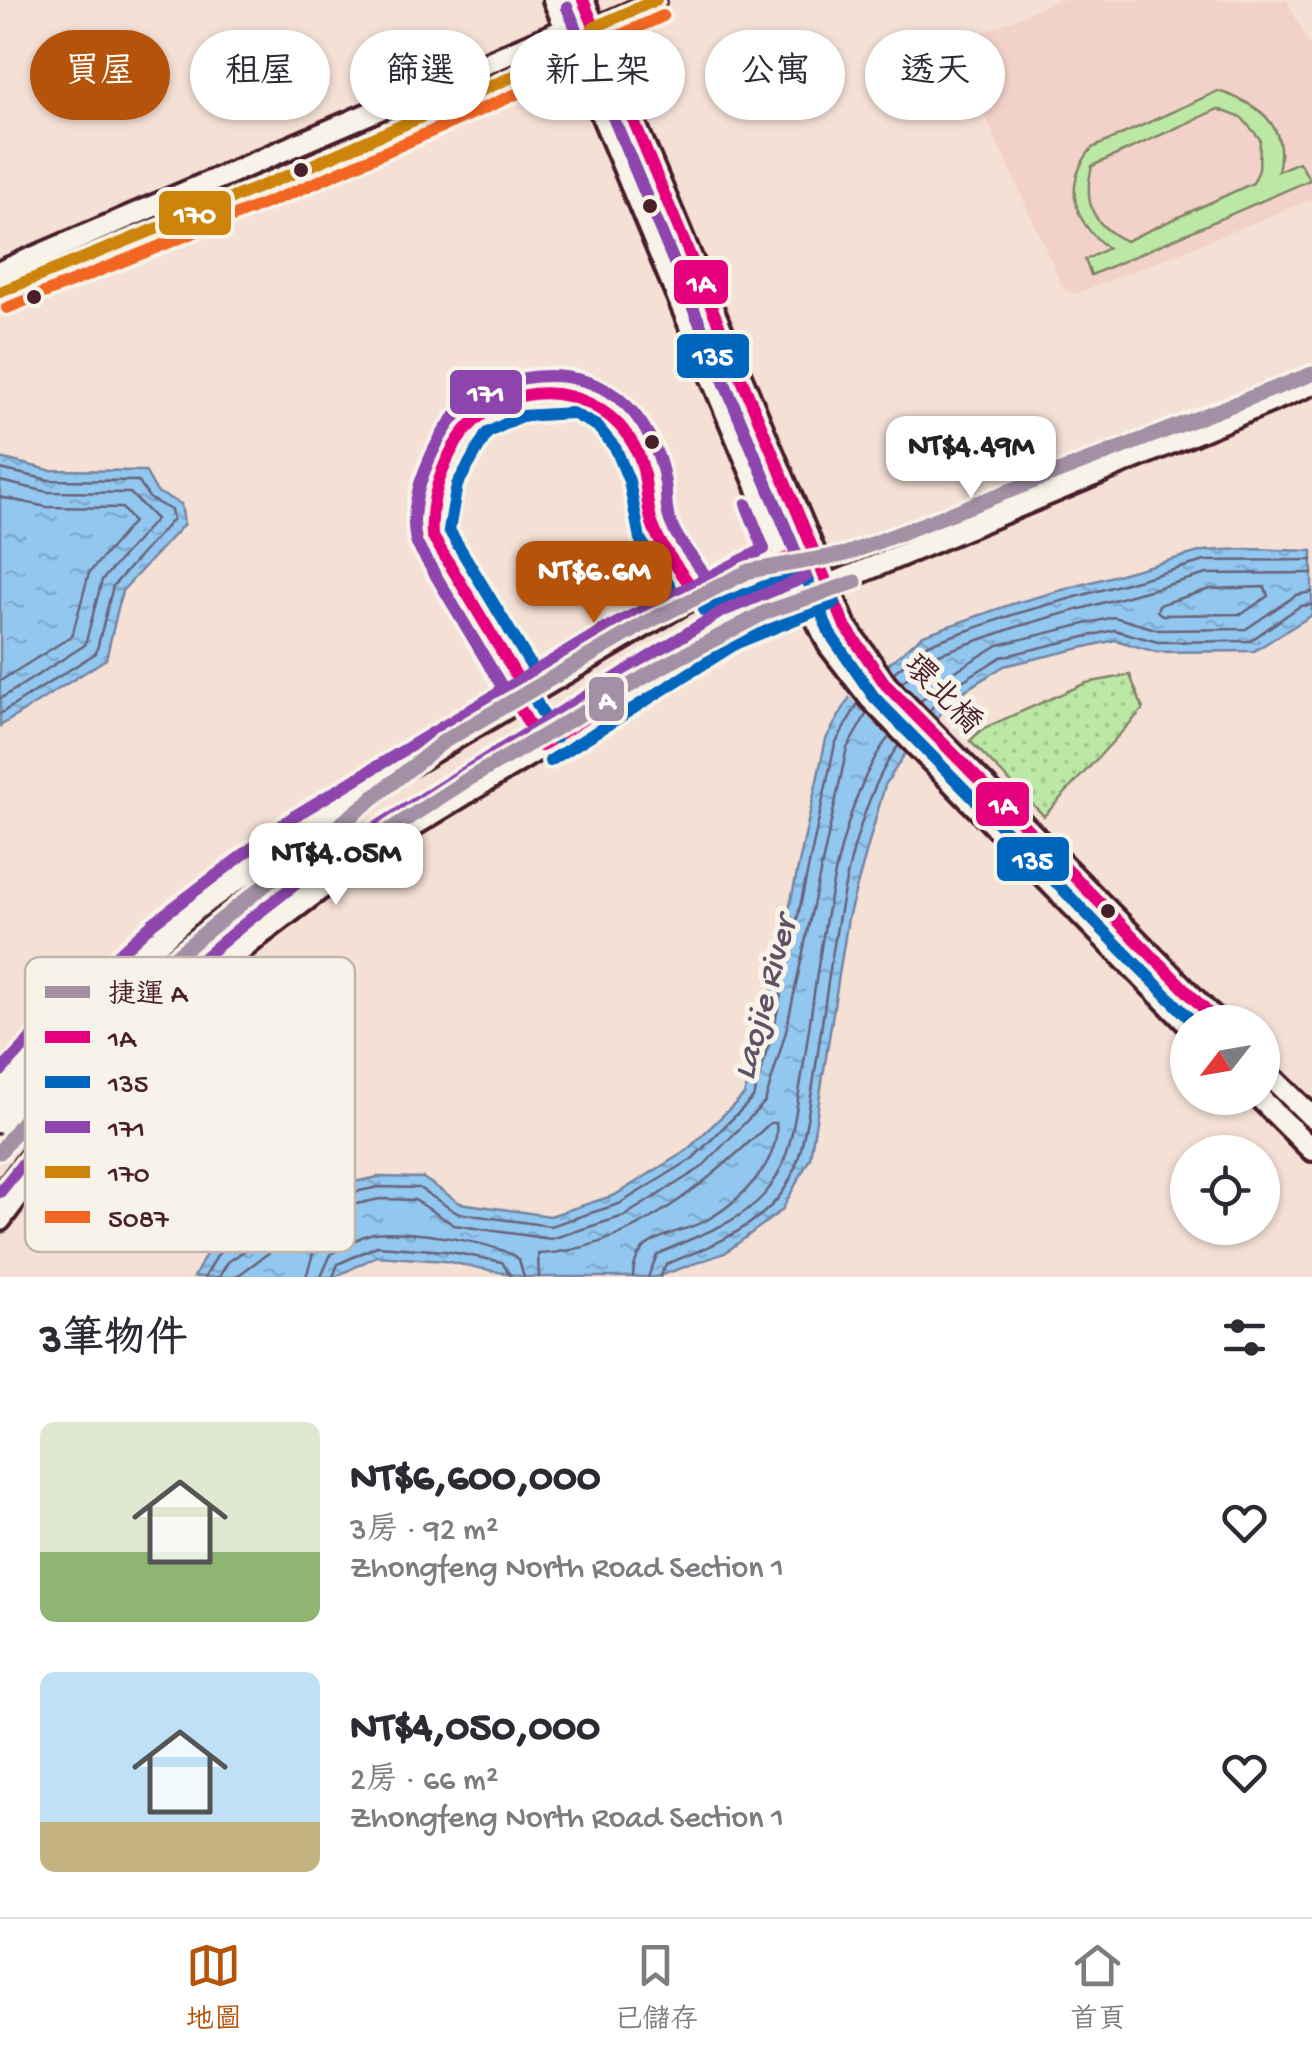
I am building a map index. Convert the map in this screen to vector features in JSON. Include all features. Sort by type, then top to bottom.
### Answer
[{"type":"highway","points":[[0,1122],[25,1091]]},
{"type":"highway","points":[[0,1122],[25,1100]]},
{"type":"highway","points":[[0,1201],[25,1168]]},
{"type":"main road","name":"環北橋","points":[[554,0],[566,29]]},
{"type":"main road","name":"環北橋","points":[[583,0],[829,587],[866,658],[1201,1005]]},
{"type":"main road","points":[[0,272],[566,29],[594,28]]},
{"type":"main road","points":[[0,292],[294,172],[510,77]]},
{"type":"main road","name":"環北橋","points":[[605,120],[787,558],[849,674],[1170,1006]]},
{"type":"main road","points":[[234,957],[365,855],[635,690],[729,627],[1312,384]]},
{"type":"main road","points":[[143,957],[197,908],[351,800],[698,595],[787,558],[829,587]]},
{"type":"main road","points":[[0,1098],[25,1069]]},
{"type":"main road","points":[[1280,1086],[1312,1118]]},
{"type":"main road","points":[[1277,1115],[1312,1150]]},
{"type":"main road","points":[[0,1220],[25,1189]]},
{"type":"street","points":[[594,28],[656,0]]},
{"type":"shaded area","points":[[1058,0],[1287,0],[1312,51],[1312,199],[1076,294],[1064,290],[987,120],[1005,120],[1005,30],[989,30]]},
{"type":"green space","points":[[1218,91],[1246,103],[1268,119],[1279,141],[1278,171],[1299,162],[1310,180],[1091,275],[1085,260],[1108,248],[1086,226],[1076,201],[1077,175],[1092,148]],"holes":[[[1218,109],[1242,118],[1260,139],[1259,170],[1253,183],[1126,241],[1098,220],[1090,202],[1092,166]]]},
{"type":"green space","points":[[1130,675],[1143,709],[1044,816],[970,741],[982,729],[1086,683]]},
{"type":"water","points":[[0,458],[49,470],[145,471],[157,492],[181,504],[184,524],[122,591],[106,659],[0,726]]},
{"type":"water","points":[[1203,551],[1312,551],[1312,615],[1254,651],[1156,652],[1115,640],[1004,666],[956,696],[904,755],[885,785],[848,918],[810,1158],[782,1210],[725,1253],[656,1277],[524,1277],[444,1261],[377,1256],[335,1277],[194,1277],[207,1252],[355,1252],[355,1182],[378,1177],[423,1178],[460,1203],[550,1216],[615,1195],[686,1151],[744,1095],[764,1025],[826,739],[851,695],[923,635],[1012,604]]},
{"type":"pier","points":[[883,662],[941,721],[908,758],[846,693]]},
{"type":"metro line","name":"A","points":[[175,957],[443,742],[644,624],[749,571],[846,554],[1312,374]]},
{"type":"metro line","name":"A","points":[[371,842],[467,780],[665,665],[766,612],[855,582]]},
{"type":"metro line","name":"A","points":[[0,1152],[25,1119]]},
{"type":"transit line","name":"1A","points":[[583,0],[845,626],[886,685],[1200,1005]]},
{"type":"transit line","name":"170","points":[[0,292],[294,173],[575,49],[595,27],[656,0]]},
{"type":"transit line","name":"135","points":[[567,7],[830,634],[874,697],[1176,1005]]},
{"type":"transit line","name":"171","points":[[205,957],[356,840],[721,612],[806,577],[567,7]]},
{"type":"transit line","name":"5087","points":[[7,308],[301,189],[582,65],[605,42],[663,16]]},
{"type":"transit line","name":"171","points":[[499,697],[501,685],[417,544],[414,521],[420,484],[442,435],[461,410],[496,387],[537,376],[559,376],[599,386],[626,405],[649,436],[659,459],[667,512],[674,529],[712,585]]},
{"type":"transit line","name":"1A","points":[[541,746],[516,701],[520,682],[432,535],[442,471],[458,441],[479,417],[500,403],[546,393],[591,404],[611,417],[627,434],[639,456],[656,533],[697,595]]},
{"type":"transit line","name":"135","points":[[556,738],[534,698],[536,674],[449,530],[457,485],[487,433],[521,416],[572,413],[597,426],[616,449],[629,481],[640,539],[682,605]]},
{"type":"transit line","name":"171","points":[[116,957],[153,923],[293,817],[605,629],[764,549],[746,504]]},
{"type":"transit line","name":"1A","points":[[697,595],[787,558]]},
{"type":"transit line","name":"135","points":[[704,611],[794,574]]},
{"type":"transit line","name":"1A","points":[[541,746],[729,627],[829,587]]},
{"type":"transit line","name":"135","points":[[550,761],[737,643],[835,603]]},
{"type":"transit line","name":"171","points":[[0,1072],[25,1046]]},
{"type":"transit line","name":"171","points":[[0,1192],[25,1161]]},
{"type":"water label","name":"Laojie River","points":[[767,999]]}]
